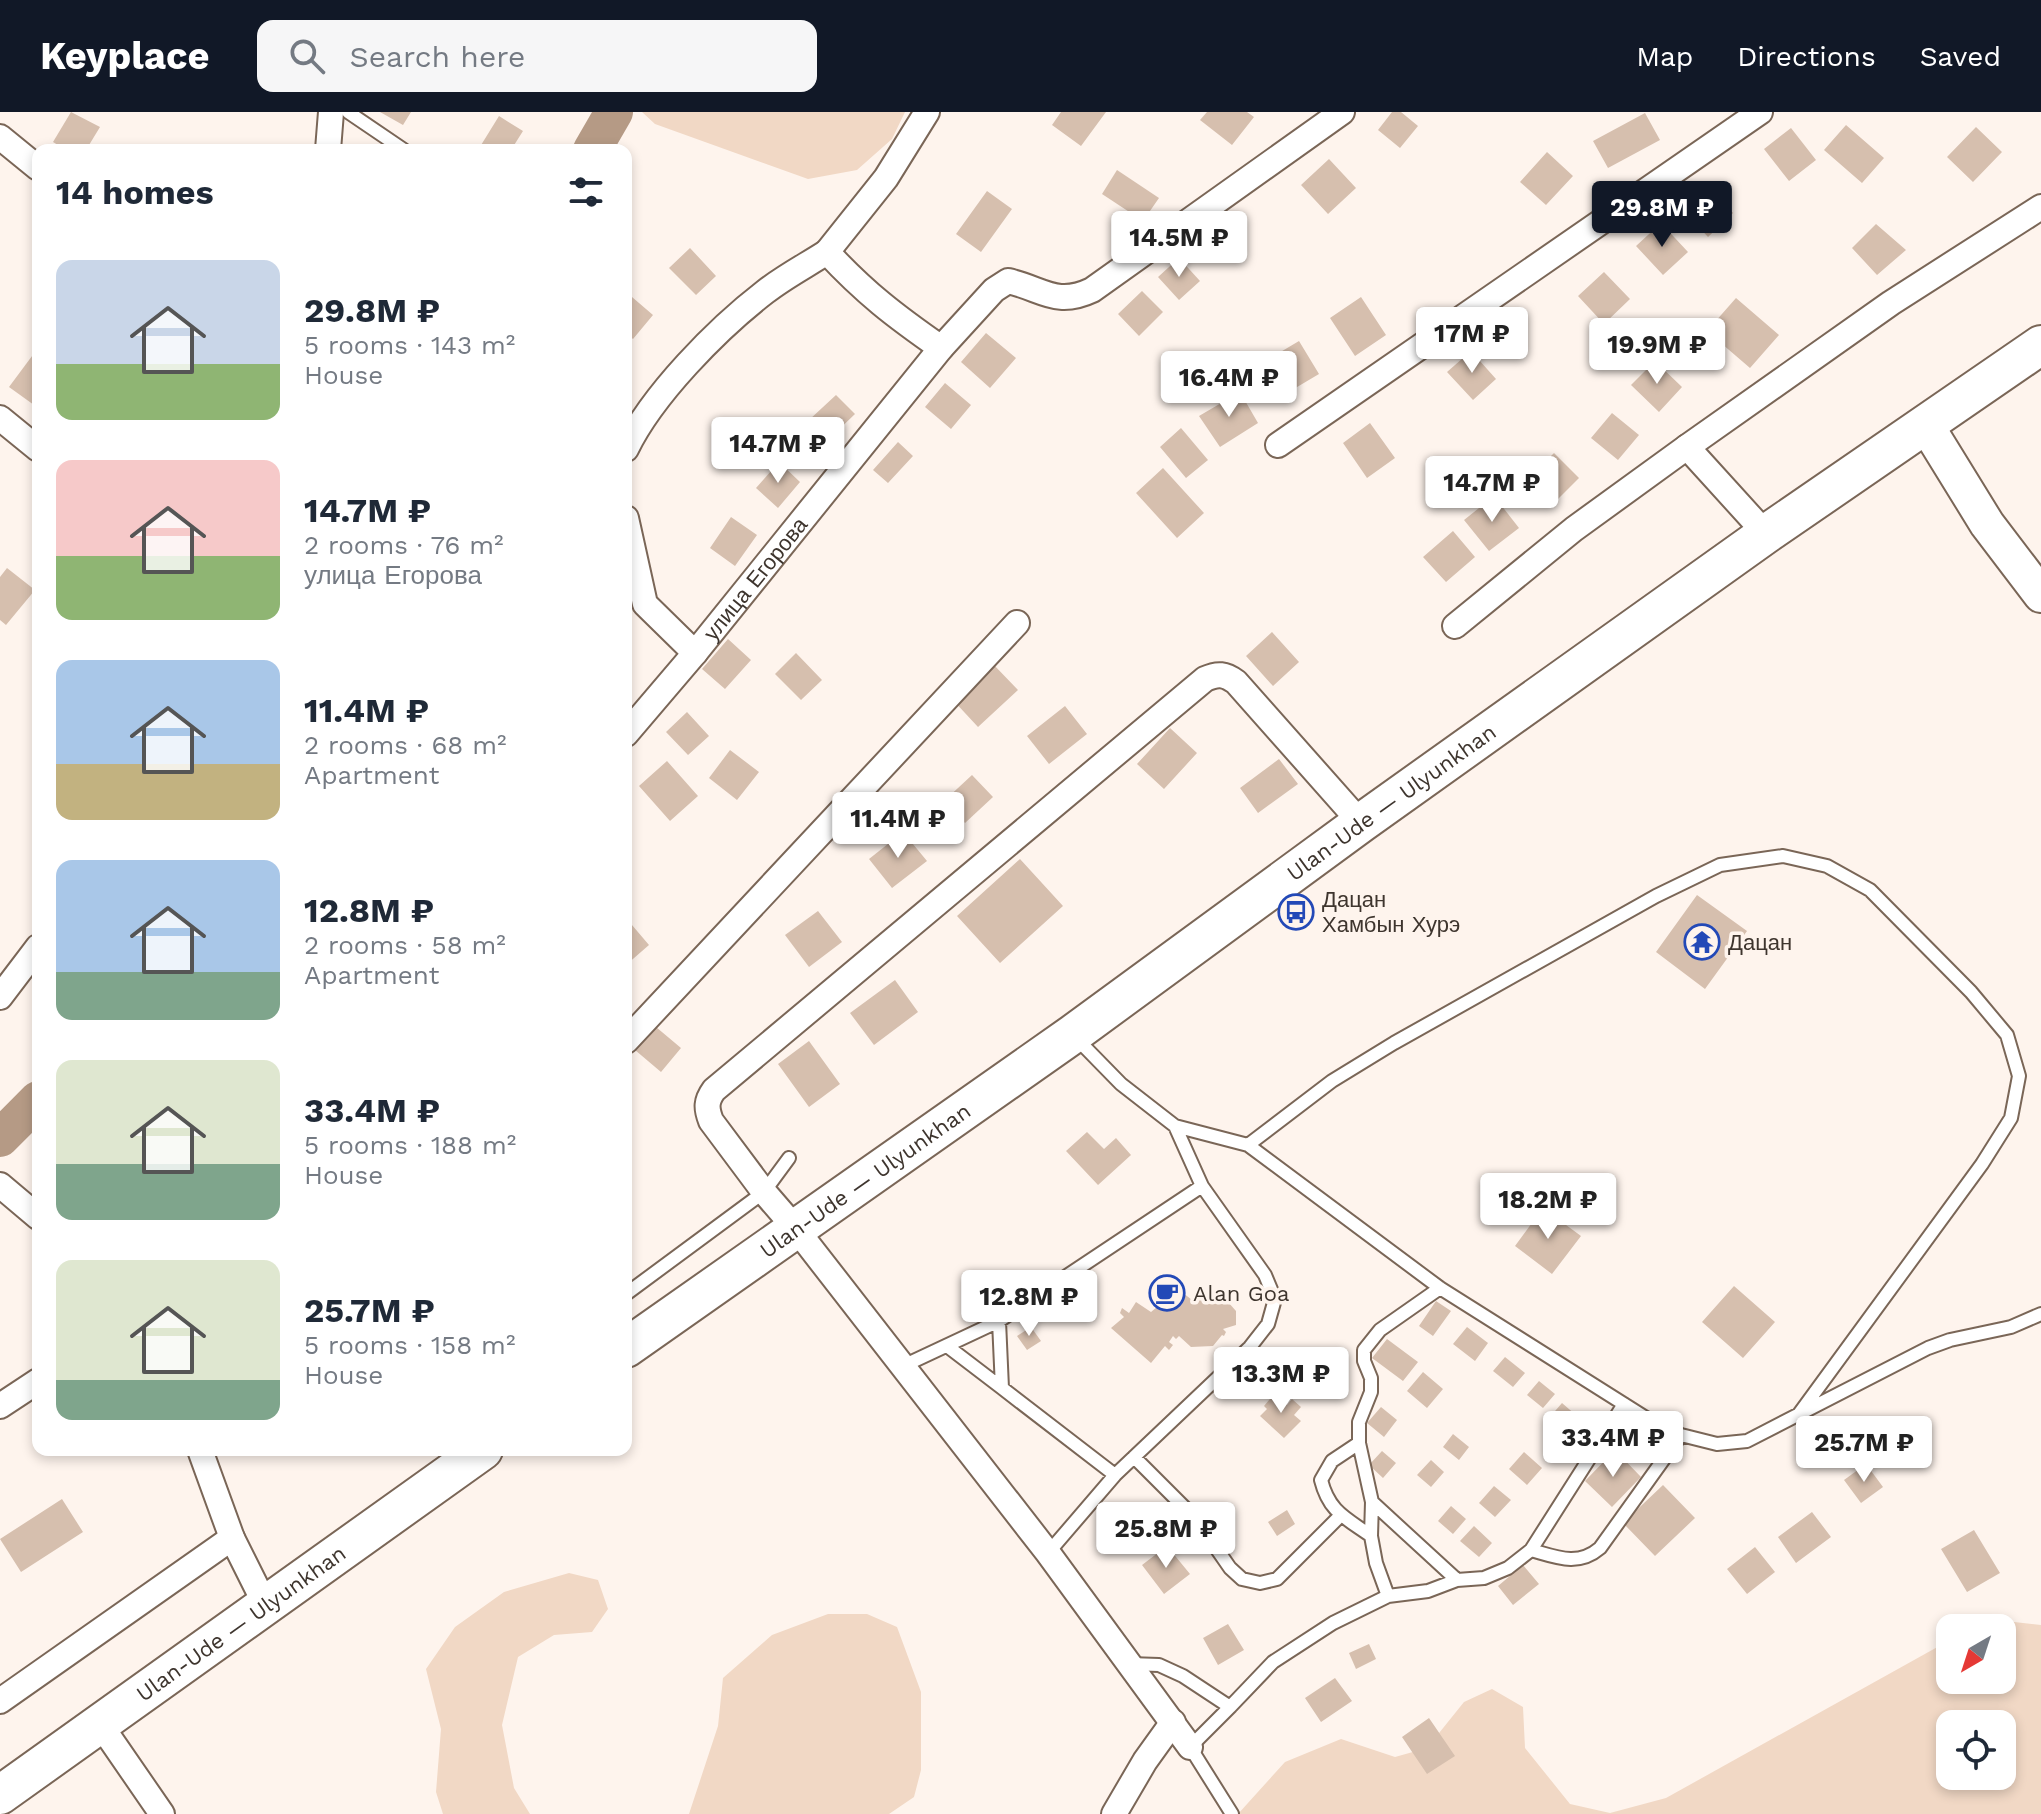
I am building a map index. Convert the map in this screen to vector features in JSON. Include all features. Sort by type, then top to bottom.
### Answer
[{"type":"main road","name":"Ulan-Ude — Ulyunkhan","points":[[632,1344],[1073,1034],[1361,823],[1766,534],[2041,345]]},
{"type":"main road","name":"Ulan-Ude — Ulyunkhan","points":[[0,1795],[475,1456]]},
{"type":"street","points":[[328,144],[331,112]]},
{"type":"street","points":[[632,439],[652,407],[721,332],[765,291],[827,252],[886,178],[927,112]]},
{"type":"street","name":"улица Егорова","points":[[632,727],[941,348],[994,290],[1008,281],[1060,299],[1077,297],[1092,290],[1342,112]]},
{"type":"street","points":[[1278,445],[1760,112]]},
{"type":"street","points":[[0,137],[32,163]]},
{"type":"street","points":[[1455,626],[1574,529],[1687,447],[1891,303],[2041,207]]},
{"type":"street","points":[[827,252],[862,289],[941,348]]},
{"type":"street","points":[[0,418],[32,444]]},
{"type":"street","points":[[1926,425],[1987,524],[2041,595]]},
{"type":"street","points":[[1687,447],[1766,534]]},
{"type":"street","points":[[632,574],[635,602],[695,653]]},
{"type":"street","points":[[632,1035],[1017,623]]},
{"type":"street","points":[[1190,1747],[1048,1553],[711,1121],[707,1110],[708,1099],[714,1090],[1205,679],[1216,675],[1227,676],[1236,682],[1361,823]]},
{"type":"street","points":[[0,997],[32,955]]},
{"type":"street","points":[[0,1185],[32,1212]]},
{"type":"street","points":[[0,1406],[32,1385]]},
{"type":"street","points":[[202,1456],[232,1538],[266,1606]]},
{"type":"street","points":[[0,1701],[232,1538]]},
{"type":"street","points":[[1114,1814],[1145,1761],[1173,1722]]},
{"type":"street","points":[[100,1724],[162,1814]]},
{"type":"lane","points":[[348,112],[395,144]]},
{"type":"lane","points":[[1248,1145],[1332,1081],[1394,1043],[1656,896],[1720,865],[1783,856],[1827,866],[1870,890],[1971,992],[2007,1035],[2019,1076],[2011,1118],[1982,1164],[1799,1414]]},
{"type":"lane","points":[[1073,1034],[1121,1084],[1175,1126],[1248,1145],[1440,1288],[1624,1404],[1681,1435],[1717,1444],[1747,1441],[1928,1348],[2011,1327],[2041,1314]]},
{"type":"lane","points":[[1048,1553],[1115,1475],[1250,1347],[1268,1324],[1275,1299],[1265,1275],[1202,1186],[1175,1126]]},
{"type":"lane","points":[[632,1290],[764,1192],[789,1158]]},
{"type":"lane","points":[[903,1366],[999,1321],[1202,1186]]},
{"type":"lane","points":[[1388,1596],[1376,1563],[1371,1536],[1372,1502],[1359,1443],[1359,1422],[1371,1392],[1364,1350],[1380,1330],[1440,1288]]},
{"type":"lane","points":[[999,1321],[1002,1388]]},
{"type":"lane","points":[[947,1346],[1115,1475]]},
{"type":"lane","points":[[1232,1814],[1190,1747],[1273,1662],[1333,1623],[1388,1596],[1428,1591],[1457,1580],[1484,1578],[1508,1568],[1531,1550],[1624,1404]]},
{"type":"lane","points":[[1531,1550],[1566,1559],[1579,1560],[1591,1556],[1600,1548],[1681,1435]]},
{"type":"lane","points":[[1359,1443],[1332,1461],[1321,1480],[1326,1499],[1341,1515],[1371,1536]]},
{"type":"lane","points":[[1134,1457],[1196,1519],[1230,1568],[1242,1579],[1260,1583],[1277,1579],[1341,1515]]},
{"type":"lane","points":[[1372,1502],[1457,1580]]},
{"type":"lane","points":[[1129,1664],[1159,1665],[1183,1676],[1230,1707]]},
{"type":"shaded area","points":[[642,112],[905,112],[892,139],[857,170],[808,179],[655,124]]},
{"type":"shaded area","points":[[569,1573],[598,1580],[608,1609],[592,1632],[554,1635],[518,1657],[502,1725],[514,1788],[530,1814],[443,1814],[436,1792],[441,1729],[426,1669],[455,1627],[504,1592]]},
{"type":"shaded area","points":[[828,1614],[867,1614],[897,1627],[921,1692],[921,1770],[914,1797],[889,1814],[689,1814],[718,1726],[723,1678],[772,1635]]},
{"type":"shaded area","points":[[2016,1622],[2041,1625],[2041,1814],[1238,1814],[1285,1762],[1341,1739],[1395,1757],[1427,1748],[1464,1702],[1492,1689],[1523,1707],[1525,1748],[1570,1804],[1610,1813],[1666,1798],[1936,1648],[1936,1694],[2016,1694]]},
{"type":"building","points":[[71,112],[100,127],[90,144],[53,142]]},
{"type":"building","points":[[380,112],[411,112],[403,125]]},
{"type":"building","points":[[1061,112],[1106,112],[1081,146],[1052,125]]},
{"type":"building","points":[[1207,112],[1247,112],[1254,117],[1232,145],[1200,120]]},
{"type":"building","points":[[1392,112],[1401,112],[1418,126],[1400,148],[1378,130]]},
{"type":"building","points":[[1645,113],[1660,140],[1608,168],[1593,141]]},
{"type":"building","points":[[499,116],[523,131],[515,144],[482,144]]},
{"type":"building","points":[[1846,125],[1884,158],[1862,183],[1824,150]]},
{"type":"building","points":[[1976,127],[2002,152],[1973,182],[1947,157]]},
{"type":"building","points":[[1791,128],[1816,160],[1789,181],[1764,149]]},
{"type":"building","points":[[1547,152],[1573,176],[1546,205],[1520,182]]},
{"type":"building","points":[[1329,159],[1356,188],[1328,214],[1301,185]]},
{"type":"building","points":[[1117,170],[1159,198],[1143,221],[1102,194]]},
{"type":"building","points":[[1708,186],[1733,213],[1708,237],[1683,210]]},
{"type":"building","points":[[987,191],[1012,209],[981,252],[956,234]]},
{"type":"building","points":[[1661,223],[1688,252],[1663,275],[1636,246]]},
{"type":"building","points":[[1876,224],[1906,250],[1877,275],[1852,248]]},
{"type":"building","points":[[690,248],[716,276],[696,295],[669,268]]},
{"type":"building","points":[[1179,258],[1200,281],[1179,300],[1158,277]]},
{"type":"building","points":[[1604,272],[1630,299],[1604,324],[1578,296]]},
{"type":"building","points":[[1142,291],[1163,312],[1139,336],[1118,314]]},
{"type":"building","points":[[632,297],[653,315],[632,338]]},
{"type":"building","points":[[1361,297],[1386,335],[1355,356],[1330,318]]},
{"type":"building","points":[[1736,298],[1779,335],[1750,368],[1707,331]]},
{"type":"building","points":[[986,333],[1016,358],[990,388],[961,362]]},
{"type":"building","points":[[1299,341],[1319,374],[1287,393],[1267,360]]},
{"type":"building","points":[[1471,351],[1496,379],[1473,400],[1447,372]]},
{"type":"building","points":[[32,356],[32,404],[9,387]]},
{"type":"building","points":[[1655,361],[1682,387],[1659,412],[1631,385]]},
{"type":"building","points":[[945,383],[971,405],[951,429],[925,407]]},
{"type":"building","points":[[1240,392],[1258,423],[1220,447],[1199,416]]},
{"type":"building","points":[[836,395],[855,414],[828,440],[809,420]]},
{"type":"building","points":[[1612,413],[1639,435],[1618,460],[1591,438]]},
{"type":"building","points":[[1370,423],[1395,458],[1367,478],[1343,443]]},
{"type":"building","points":[[1181,428],[1208,460],[1186,478],[1160,447]]},
{"type":"building","points":[[898,442],[913,456],[888,483],[873,470]]},
{"type":"building","points":[[1554,453],[1579,478],[1554,503],[1529,478]]},
{"type":"building","points":[[779,462],[800,482],[778,508],[756,488]]},
{"type":"building","points":[[1163,468],[1204,513],[1177,538],[1136,493]]},
{"type":"building","points":[[1494,496],[1519,528],[1489,551],[1464,520]]},
{"type":"building","points":[[731,517],[757,535],[735,566],[710,548]]},
{"type":"building","points":[[1453,531],[1475,557],[1446,582],[1423,557]]},
{"type":"building","points":[[7,568],[32,588],[32,594],[6,625],[0,620],[0,577]]},
{"type":"building","points":[[1272,632],[1299,662],[1273,686],[1246,656]]},
{"type":"building","points":[[728,639],[751,660],[725,689],[702,669]]},
{"type":"building","points":[[796,653],[822,680],[801,700],[775,674]]},
{"type":"building","points":[[992,663],[1018,690],[978,727],[952,699]]},
{"type":"building","points":[[1065,706],[1087,734],[1049,764],[1027,736]]},
{"type":"building","points":[[687,712],[709,736],[688,755],[666,732]]},
{"type":"building","points":[[1170,728],[1197,753],[1164,789],[1137,764]]},
{"type":"building","points":[[730,750],[759,772],[737,800],[709,778]]},
{"type":"building","points":[[1279,759],[1298,784],[1258,813],[1240,788]]},
{"type":"building","points":[[667,761],[698,796],[670,821],[639,786]]},
{"type":"building","points":[[972,775],[993,797],[965,823],[944,801]]},
{"type":"building","points":[[903,832],[927,861],[892,888],[869,859]]},
{"type":"building","points":[[1020,859],[1063,906],[1000,963],[957,916]]},
{"type":"building","name":"Дацан","points":[[1697,895],[1747,931],[1705,989],[1656,952]]},
{"type":"building","points":[[818,911],[842,942],[809,967],[785,935]]},
{"type":"building","points":[[632,925],[649,945],[632,960]]},
{"type":"building","points":[[895,980],[918,1012],[874,1045],[850,1013]]},
{"type":"building","points":[[656,1027],[681,1048],[661,1072],[635,1050]]},
{"type":"building","points":[[809,1041],[840,1084],[809,1107],[778,1064]]},
{"type":"building","points":[[1087,1132],[1104,1149],[1116,1138],[1131,1155],[1098,1185],[1066,1151]]},
{"type":"building","points":[[1543,1208],[1581,1236],[1552,1274],[1515,1246]]},
{"type":"building","points":[[1168,1276],[1182,1285],[1183,1293],[1196,1303],[1201,1289],[1220,1293],[1236,1311],[1236,1325],[1223,1329],[1226,1332],[1224,1336],[1213,1346],[1191,1347],[1179,1336],[1176,1339],[1173,1336],[1169,1342],[1173,1345],[1169,1350],[1165,1346],[1151,1363],[1111,1328],[1124,1317],[1120,1313],[1122,1308],[1129,1313],[1136,1302],[1151,1312],[1157,1307],[1151,1288],[1156,1281]]},
{"type":"building","points":[[1734,1286],[1775,1322],[1743,1358],[1702,1322]]},
{"type":"building","points":[[1436,1301],[1451,1311],[1433,1336],[1419,1326]]},
{"type":"building","points":[[1031,1327],[1041,1341],[1027,1350],[1017,1336]]},
{"type":"building","points":[[1467,1327],[1488,1343],[1475,1361],[1453,1344]]},
{"type":"building","points":[[1387,1339],[1418,1362],[1403,1381],[1372,1358]]},
{"type":"building","points":[[1505,1357],[1525,1373],[1513,1387],[1493,1371]]},
{"type":"building","points":[[1423,1372],[1443,1389],[1427,1408],[1407,1391]]},
{"type":"building","points":[[1539,1381],[1555,1394],[1543,1408],[1527,1395]]},
{"type":"building","points":[[1275,1393],[1287,1405],[1292,1399],[1301,1407],[1294,1415],[1301,1421],[1284,1438],[1260,1416]]},
{"type":"building","points":[[1562,1403],[1577,1416],[1564,1431],[1549,1418]]},
{"type":"building","points":[[1381,1407],[1397,1420],[1384,1437],[1367,1423]]},
{"type":"building","points":[[1453,1434],[1469,1447],[1459,1460],[1443,1447]]},
{"type":"building","points":[[1615,1450],[1641,1477],[1612,1507],[1585,1481]]},
{"type":"building","points":[[1382,1451],[1396,1463],[1383,1478],[1369,1465]]},
{"type":"building","points":[[1524,1452],[1542,1468],[1527,1485],[1509,1469]]},
{"type":"building","points":[[1431,1460],[1444,1472],[1431,1487],[1417,1475]]},
{"type":"building","points":[[1866,1464],[1883,1487],[1861,1503],[1844,1480]]},
{"type":"building","points":[[1663,1485],[1695,1518],[1655,1556],[1623,1523]]},
{"type":"building","points":[[1494,1486],[1511,1500],[1495,1517],[1479,1503]]},
{"type":"building","points":[[62,1499],[83,1532],[21,1572],[0,1539]]},
{"type":"building","points":[[1451,1506],[1466,1519],[1453,1534],[1438,1521]]},
{"type":"building","points":[[1287,1510],[1295,1524],[1277,1536],[1268,1522]]},
{"type":"building","points":[[1812,1512],[1831,1537],[1796,1563],[1778,1537]]},
{"type":"building","points":[[1474,1526],[1492,1543],[1479,1557],[1460,1541]]},
{"type":"building","points":[[1974,1530],[2000,1573],[1967,1592],[1941,1549]]},
{"type":"building","points":[[1167,1546],[1190,1574],[1164,1594],[1142,1565]]},
{"type":"building","points":[[1755,1547],[1775,1572],[1747,1594],[1727,1569]]},
{"type":"building","points":[[1523,1565],[1539,1584],[1513,1605],[1498,1586]]},
{"type":"building","points":[[1228,1624],[1244,1650],[1218,1665],[1203,1638]]},
{"type":"building","points":[[1369,1644],[1376,1659],[1356,1669],[1349,1653]]},
{"type":"building","points":[[1335,1678],[1352,1701],[1321,1722],[1305,1698]]},
{"type":"building","points":[[1429,1718],[1455,1756],[1427,1774],[1402,1737]]},
{"type":"waterway","points":[[595,144],[614,112]]},
{"type":"waterway","points":[[0,1138],[32,1106]]},
{"type":"place","name":"Дацан Хамбын Хурэ","points":[[1296,912]]},
{"type":"place","name":"Дацан","points":[[1702,942]]},
{"type":"place","name":"Alan Goa","points":[[1167,1293]]}]
